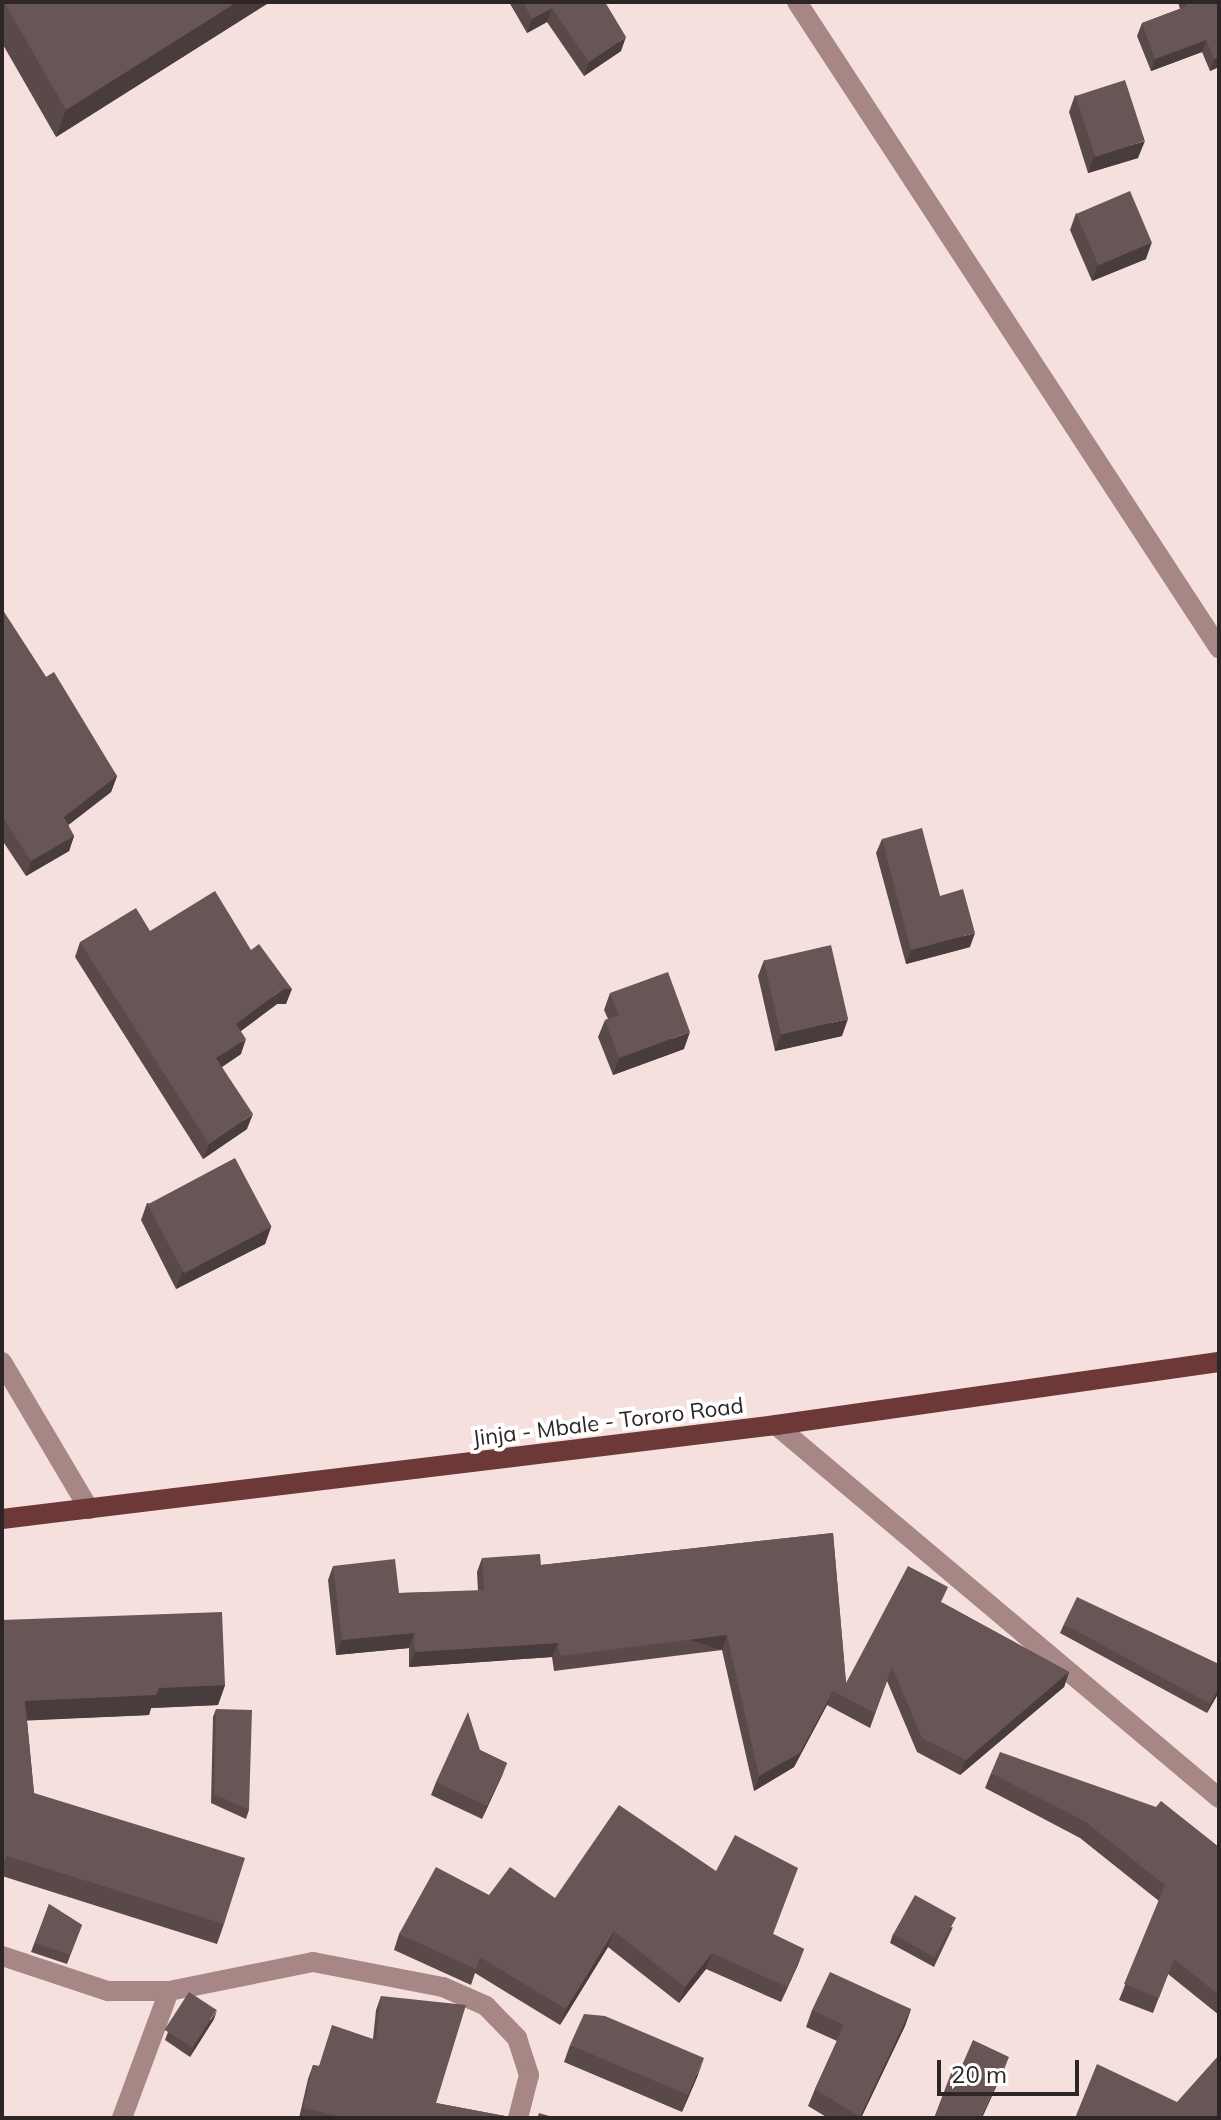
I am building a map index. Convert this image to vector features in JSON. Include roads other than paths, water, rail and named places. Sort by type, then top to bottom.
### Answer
[{"type":"main road","name":"Jinja - Mbale - Tororo Road","points":[[2,1519],[776,1425],[1219,1362]]},
{"type":"street","points":[[797,2],[1219,648]]},
{"type":"street","points":[[2,1362],[89,1509]]},
{"type":"street","points":[[776,1425],[1219,1798]]},
{"type":"street","points":[[2,1956],[108,1991],[169,1991],[313,1962],[443,1987],[486,2006],[517,2038],[529,2075],[518,2118]]},
{"type":"street","points":[[122,2118],[169,1991]]}]
